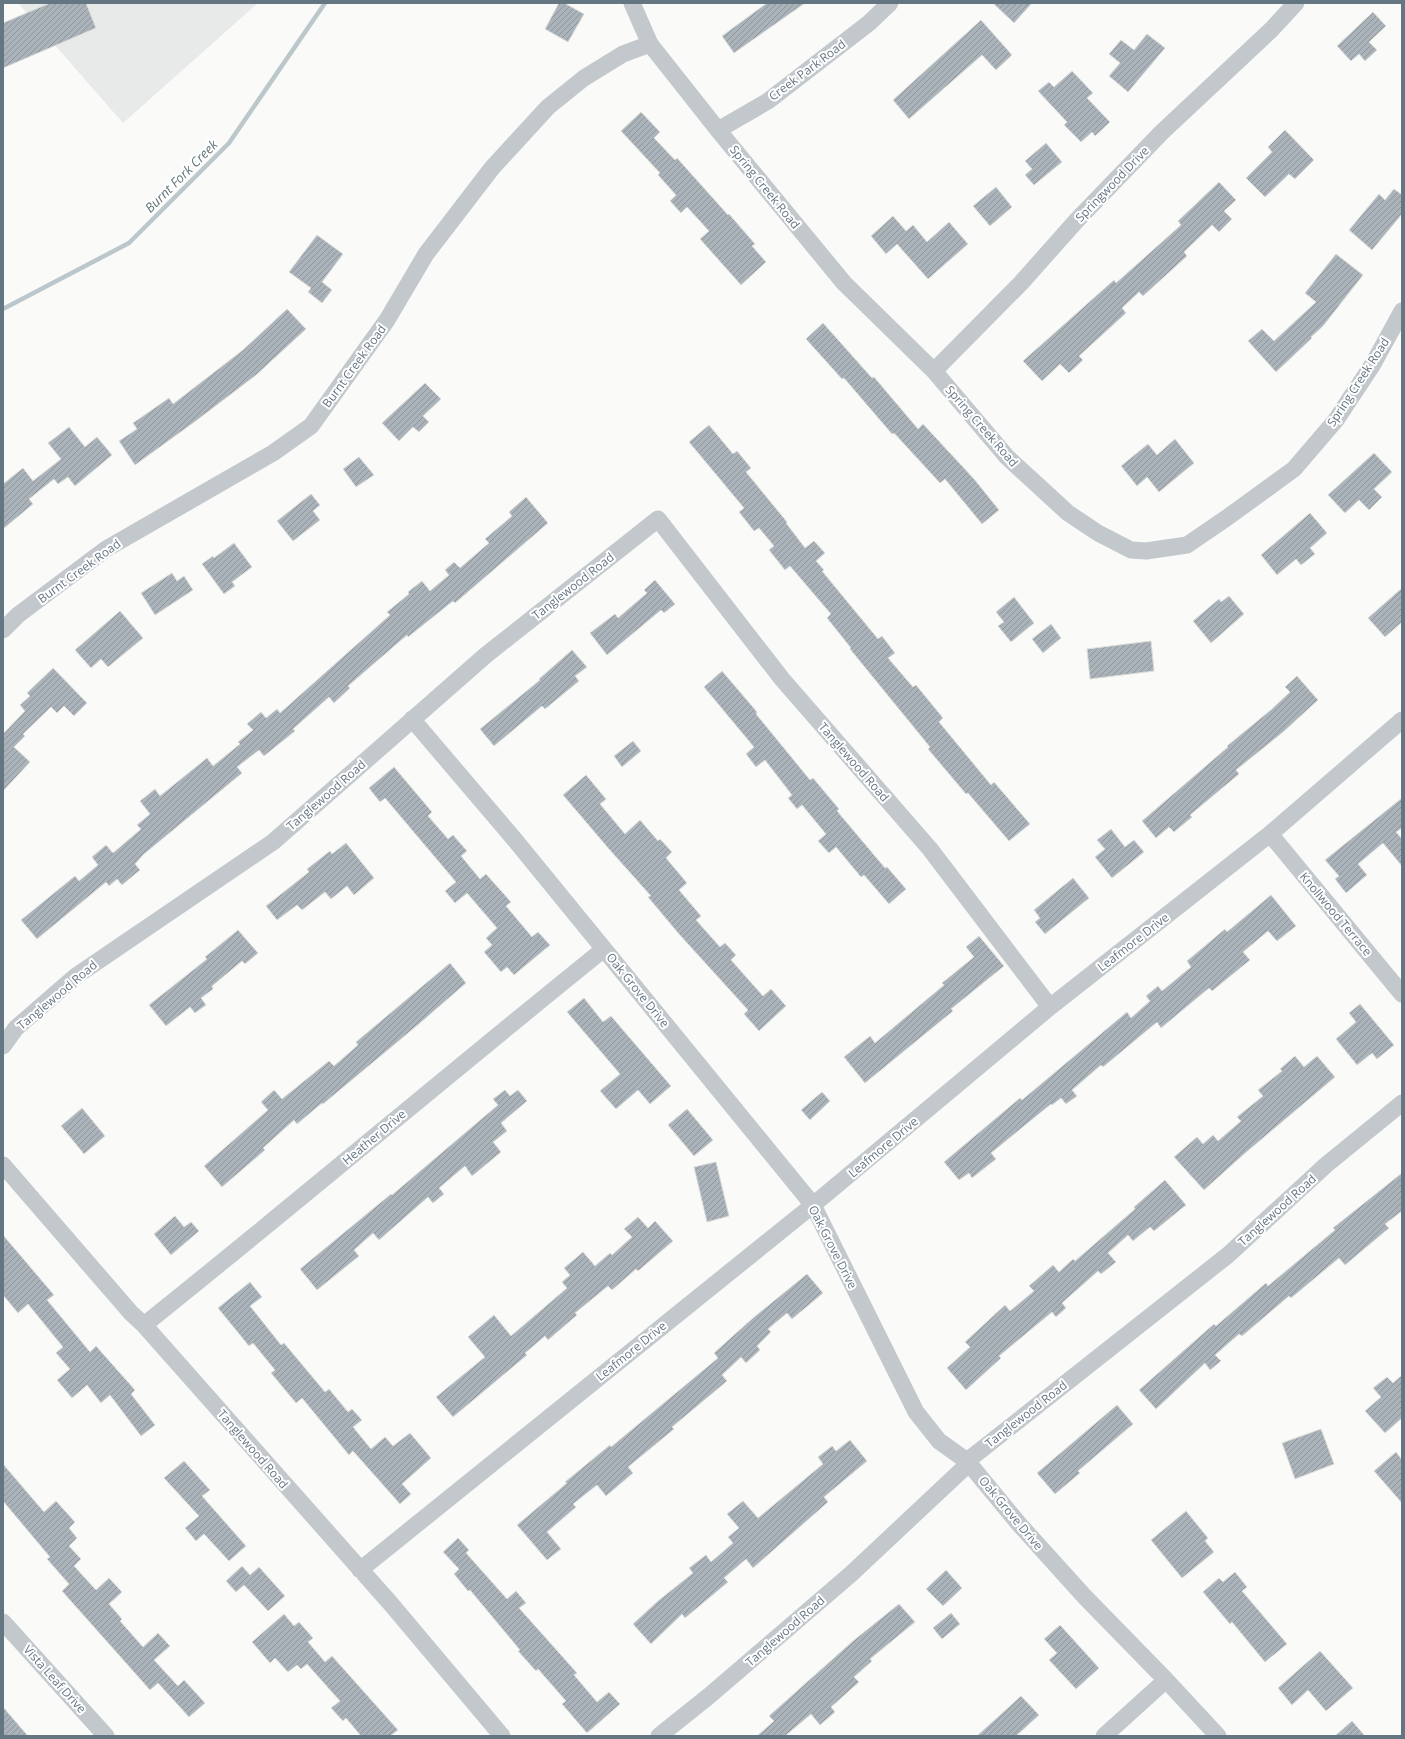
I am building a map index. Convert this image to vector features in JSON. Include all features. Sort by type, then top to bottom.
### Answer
[{"type":"street","name":"Spring Creek Road","points":[[632,3],[650,44],[718,130],[844,283],[934,371],[1007,457],[1068,513],[1098,533],[1131,550],[1146,551],[1187,545],[1228,518],[1294,469],[1336,420],[1373,364],[1402,311]]},
{"type":"street","name":"Creek Park Road","points":[[718,130],[768,100],[869,23],[890,3]]},
{"type":"street","name":"Springwood Drive","points":[[934,371],[1021,283],[1077,220],[1162,132],[1271,30],[1296,3]]},
{"type":"street","name":"Burnt Creek Road","points":[[3,630],[18,615],[106,549],[274,453],[311,426],[387,320],[426,254],[492,168],[548,107],[584,78],[624,54],[650,44]]},
{"type":"street","name":"Tanglewood Road","points":[[3,1046],[16,1028],[76,976],[273,842],[486,655],[658,519],[782,679],[930,849],[1050,1007]]},
{"type":"street","name":"Oak Grove Drive","points":[[412,719],[604,949],[813,1205],[916,1412],[939,1441],[967,1461],[1019,1524],[1084,1596],[1218,1736]]},
{"type":"street","name":"Leafmore Drive","points":[[360,1570],[813,1205],[1050,1007],[1270,834],[1402,720]]},
{"type":"street","name":"Knollwood Terrace","points":[[1270,834],[1402,994]]},
{"type":"street","name":"Heather Drive","points":[[144,1325],[287,1211],[440,1082],[604,949]]},
{"type":"street","name":"Tanglewood Road","points":[[659,1736],[709,1696],[851,1574],[964,1468],[967,1461],[1228,1254],[1326,1165],[1402,1103]]},
{"type":"street","name":"Tanglewood Road","points":[[3,1164],[131,1313],[144,1325],[391,1604],[502,1736]]},
{"type":"street","name":"Vista Leaf Drive","points":[[3,1622],[106,1736]]},
{"type":"street","points":[[1104,1736],[1166,1680]]},
{"type":"shaded area","points":[[18,3],[258,3],[123,123]]},
{"type":"building","points":[[50,3],[86,3],[96,28],[3,68],[3,23]]},
{"type":"building","points":[[559,3],[564,3],[584,14],[568,42],[545,29]]},
{"type":"building","points":[[767,3],[805,3],[734,53],[722,36]]},
{"type":"building","points":[[993,3],[1032,3],[1014,23]]},
{"type":"building","points":[[1373,12],[1386,26],[1369,42],[1377,50],[1365,61],[1359,54],[1351,61],[1337,46]]},
{"type":"building","points":[[981,20],[1012,55],[996,70],[982,55],[909,119],[893,100]]},
{"type":"building","points":[[1147,34],[1165,48],[1128,92],[1109,76],[1120,63],[1109,54],[1121,40],[1134,50]]},
{"type":"building","points":[[1072,71],[1093,93],[1087,98],[1110,122],[1095,136],[1092,132],[1081,142],[1064,125],[1067,122],[1038,91],[1049,82],[1054,87]]},
{"type":"building","points":[[641,112],[660,132],[654,138],[675,160],[677,158],[728,215],[729,214],[755,244],[752,246],[766,262],[741,285],[700,239],[709,231],[687,207],[681,213],[670,201],[676,195],[658,175],[660,173],[621,131]]},
{"type":"building","points":[[1285,130],[1314,160],[1295,179],[1289,174],[1265,197],[1246,178],[1272,152],[1268,147]]},
{"type":"building","points":[[1046,143],[1062,162],[1034,185],[1025,175],[1032,169],[1025,161]]},
{"type":"building","points":[[1219,182],[1236,200],[1224,211],[1232,219],[1219,232],[1212,225],[1184,252],[1187,256],[1143,296],[1139,292],[1122,308],[1126,313],[1079,356],[1083,360],[1069,373],[1060,364],[1042,381],[1023,361],[1114,280],[1116,283],[1181,225],[1178,221]]},
{"type":"building","points":[[996,187],[1012,207],[990,226],[973,206]]},
{"type":"building","points":[[1394,189],[1402,195],[1402,214],[1372,250],[1349,230],[1379,194],[1385,200]]},
{"type":"building","points":[[893,216],[906,231],[913,225],[927,242],[949,222],[968,244],[928,279],[897,244],[886,254],[871,236]]},
{"type":"building","points":[[317,235],[343,254],[322,282],[332,290],[322,303],[308,292],[311,288],[289,272]]},
{"type":"building","points":[[1336,254],[1363,275],[1323,326],[1276,372],[1248,341],[1262,329],[1274,341],[1316,302],[1305,293]]},
{"type":"building","points":[[287,309],[306,329],[256,375],[135,465],[119,441],[137,429],[133,423],[169,398],[173,404],[243,350]]},
{"type":"building","points":[[823,323],[872,378],[874,377],[918,429],[923,424],[974,479],[999,510],[982,524],[945,479],[940,483],[894,433],[892,434],[844,378],[842,379],[806,339]]},
{"type":"building","points":[[425,383],[441,399],[423,416],[429,422],[419,432],[413,427],[399,441],[382,423]]},
{"type":"building","points":[[709,425],[733,454],[737,451],[751,468],[746,472],[787,522],[786,523],[805,548],[814,541],[825,553],[816,561],[824,570],[822,571],[878,639],[882,636],[895,653],[888,658],[913,687],[916,685],[943,718],[939,722],[991,785],[994,782],[1030,824],[1009,841],[968,793],[966,794],[928,749],[930,747],[850,649],[851,648],[827,618],[831,614],[790,566],[785,570],[769,550],[774,546],[759,528],[754,531],[739,512],[744,508],[689,442]]},
{"type":"building","points":[[69,427],[85,447],[97,437],[112,455],[75,486],[68,477],[58,484],[54,479],[29,499],[33,504],[3,529],[3,484],[23,468],[33,481],[61,459],[48,443]]},
{"type":"building","points":[[1175,439],[1194,463],[1159,492],[1147,477],[1137,486],[1121,466],[1148,444],[1157,455]]},
{"type":"building","points":[[1374,453],[1392,472],[1374,489],[1382,497],[1369,510],[1359,500],[1345,513],[1328,495]]},
{"type":"building","points":[[359,457],[374,475],[356,487],[343,469]]},
{"type":"building","points":[[311,494],[320,505],[313,511],[320,520],[293,541],[277,521]]},
{"type":"building","points":[[526,497],[548,523],[455,603],[453,601],[408,637],[407,635],[348,686],[350,688],[334,703],[329,697],[293,729],[295,731],[264,756],[259,750],[237,767],[242,773],[144,854],[135,864],[140,870],[122,885],[117,879],[109,886],[106,882],[37,939],[21,920],[75,876],[79,881],[98,865],[92,857],[106,845],[113,853],[141,829],[137,825],[150,814],[140,801],[155,789],[160,796],[207,758],[213,766],[240,744],[238,742],[253,730],[247,724],[261,712],[266,718],[277,709],[280,713],[390,615],[387,612],[409,594],[408,592],[422,581],[430,591],[449,575],[445,570],[454,562],[460,568],[489,543],[485,539],[512,516],[509,512]]},
{"type":"building","points":[[1310,513],[1327,533],[1310,548],[1315,554],[1301,565],[1296,559],[1277,575],[1261,555]]},
{"type":"building","points":[[234,543],[252,567],[232,582],[235,586],[224,594],[202,564],[213,556],[214,558]]},
{"type":"building","points":[[172,573],[177,581],[184,576],[193,590],[155,615],[141,593]]},
{"type":"building","points":[[655,580],[675,604],[664,613],[661,610],[607,655],[590,633],[615,614],[618,618],[647,593],[644,590]]},
{"type":"building","points":[[1402,588],[1402,622],[1385,637],[1368,618]]},
{"type":"building","points":[[1229,596],[1244,614],[1211,643],[1193,621],[1219,599],[1221,602]]},
{"type":"building","points":[[1014,597],[1034,623],[1011,642],[998,626],[1004,622],[996,612]]},
{"type":"building","points":[[120,611],[143,638],[108,667],[101,659],[91,668],[75,650]]},
{"type":"building","points":[[1051,624],[1061,638],[1043,653],[1032,639]]},
{"type":"building","points":[[1151,641],[1154,671],[1090,679],[1087,649]]},
{"type":"building","points":[[572,650],[587,667],[575,676],[579,681],[545,709],[542,706],[494,746],[480,729],[540,680],[539,679]]},
{"type":"building","points":[[53,668],[87,703],[74,716],[64,706],[57,713],[51,707],[23,734],[25,736],[14,747],[30,762],[3,791],[3,734],[25,711],[20,705],[30,696],[27,693]]},
{"type":"building","points":[[722,671],[757,712],[756,714],[810,780],[813,778],[839,809],[837,811],[885,868],[887,867],[906,889],[889,904],[864,875],[861,877],[836,847],[829,853],[818,841],[826,834],[802,805],[797,809],[788,798],[792,795],[765,760],[756,767],[746,754],[754,747],[704,687]]},
{"type":"building","points":[[1297,676],[1318,700],[1283,732],[1236,770],[1239,774],[1190,815],[1192,817],[1174,832],[1169,827],[1156,838],[1142,821],[1228,747],[1227,746],[1272,709],[1290,692],[1285,687]]},
{"type":"building","points":[[633,741],[641,751],[622,767],[614,756]]},
{"type":"building","points":[[394,767],[432,812],[428,816],[448,839],[453,835],[467,851],[461,856],[480,879],[486,874],[511,902],[506,906],[532,937],[538,932],[550,945],[514,975],[507,967],[501,972],[484,952],[492,945],[486,938],[497,928],[467,893],[455,903],[445,891],[456,882],[385,798],[380,802],[369,788]]},
{"type":"building","points":[[586,775],[606,799],[600,804],[625,834],[640,820],[658,841],[660,839],[672,852],[666,858],[687,883],[679,890],[701,916],[696,920],[720,947],[725,943],[736,955],[731,960],[763,996],[771,989],[786,1006],[759,1031],[744,1014],[748,1010],[679,934],[648,897],[651,896],[563,795]]},
{"type":"building","points":[[1402,798],[1402,828],[1396,832],[1402,839],[1402,866],[1383,843],[1358,864],[1367,875],[1346,893],[1335,879],[1339,876],[1325,860]]},
{"type":"building","points":[[1111,829],[1125,847],[1134,840],[1144,852],[1112,878],[1095,857],[1105,849],[1097,840]]},
{"type":"building","points":[[346,843],[374,878],[354,895],[347,886],[331,899],[325,892],[302,910],[297,905],[277,920],[266,906],[309,872],[307,869],[330,851],[332,854]]},
{"type":"building","points":[[1073,878],[1089,898],[1045,934],[1035,922],[1040,918],[1034,910]]},
{"type":"building","points":[[1271,895],[1296,926],[1277,941],[1268,931],[1243,952],[1250,960],[1212,991],[1209,988],[1161,1028],[1157,1022],[1103,1067],[1101,1065],[1072,1090],[1077,1096],[1066,1104],[1061,1098],[1052,1105],[1051,1104],[991,1153],[996,1159],[972,1178],[969,1173],[959,1180],[944,1162],[1020,1098],[1022,1100],[1127,1012],[1131,1018],[1150,1001],[1146,996],[1158,986],[1162,991],[1191,967],[1187,961],[1225,929],[1227,932]]},
{"type":"building","points":[[238,930],[258,953],[245,964],[242,961],[212,986],[213,989],[201,998],[206,1005],[195,1013],[190,1007],[166,1026],[149,1005],[207,959],[205,957]]},
{"type":"building","points":[[979,936],[1004,966],[951,1009],[953,1011],[865,1083],[844,1057],[870,1036],[875,1043],[944,985],[942,983],[974,957],[966,947]]},
{"type":"building","points":[[450,963],[466,983],[323,1104],[322,1103],[297,1124],[294,1120],[263,1148],[265,1150],[222,1187],[204,1166],[268,1110],[261,1102],[274,1090],[282,1099],[329,1061],[334,1066],[358,1045],[356,1042]]},
{"type":"building","points":[[584,998],[603,1022],[611,1016],[671,1086],[650,1104],[638,1090],[616,1109],[600,1091],[620,1074],[567,1012]]},
{"type":"building","points":[[1360,1004],[1394,1045],[1377,1059],[1372,1053],[1357,1065],[1336,1039],[1356,1022],[1349,1013]]},
{"type":"building","points":[[1295,1056],[1304,1067],[1317,1056],[1335,1077],[1204,1190],[1174,1157],[1197,1137],[1203,1144],[1213,1135],[1218,1141],[1241,1121],[1237,1117],[1263,1096],[1258,1090],[1282,1071],[1280,1069]]},
{"type":"building","points":[[505,1090],[510,1096],[518,1090],[527,1101],[501,1123],[507,1131],[493,1142],[501,1152],[472,1176],[465,1166],[439,1188],[444,1194],[433,1203],[428,1197],[379,1240],[373,1233],[354,1250],[359,1256],[317,1290],[300,1269],[391,1194],[392,1195],[498,1105],[493,1099]]},
{"type":"building","points":[[822,1092],[830,1101],[810,1120],[801,1110]]},
{"type":"building","points":[[82,1108],[105,1136],[84,1154],[61,1126]]},
{"type":"building","points":[[687,1109],[713,1140],[694,1156],[668,1125]]},
{"type":"building","points":[[716,1162],[729,1216],[707,1222],[694,1167]]},
{"type":"building","points":[[1402,1173],[1402,1211],[1385,1224],[1389,1228],[1345,1265],[1339,1258],[1291,1298],[1289,1296],[1242,1336],[1239,1334],[1215,1355],[1221,1361],[1210,1370],[1205,1363],[1156,1409],[1139,1390],[1214,1324],[1216,1326],[1266,1283],[1268,1286],[1335,1230],[1333,1228]]},
{"type":"building","points":[[1165,1180],[1186,1205],[1154,1231],[1150,1227],[1133,1241],[1128,1235],[1108,1253],[1116,1262],[1101,1274],[1098,1271],[1062,1303],[1066,1308],[1056,1317],[1052,1312],[999,1356],[1001,1358],[966,1390],[947,1368],[970,1347],[965,1342],[1005,1305],[1010,1311],[1034,1291],[1029,1286],[1053,1265],[1059,1272],[1073,1259],[1075,1261],[1135,1209],[1134,1207]]},
{"type":"building","points":[[175,1216],[184,1227],[191,1222],[199,1231],[171,1255],[154,1234]]},
{"type":"building","points":[[638,1217],[648,1228],[655,1221],[673,1241],[638,1271],[636,1269],[612,1290],[608,1286],[575,1313],[577,1315],[548,1340],[545,1336],[525,1353],[527,1355],[453,1417],[436,1397],[485,1357],[468,1337],[494,1315],[511,1336],[567,1288],[562,1282],[570,1275],[564,1268],[583,1252],[595,1266],[610,1253],[612,1255],[632,1237],[624,1229]]},
{"type":"building","points":[[3,1235],[54,1295],[47,1300],[90,1352],[96,1346],[135,1390],[131,1394],[155,1425],[141,1436],[110,1395],[101,1403],[87,1385],[72,1398],[57,1380],[70,1369],[56,1353],[63,1347],[28,1304],[18,1313],[3,1295]]},
{"type":"building","points":[[807,1274],[823,1293],[792,1319],[787,1313],[768,1329],[771,1332],[757,1346],[760,1350],[746,1363],[741,1357],[722,1375],[727,1381],[672,1427],[674,1429],[628,1467],[633,1473],[606,1496],[597,1485],[573,1504],[576,1507],[547,1532],[561,1549],[547,1560],[517,1525],[567,1483],[565,1482],[610,1445],[611,1447],[718,1358],[714,1353],[753,1318]]},
{"type":"building","points":[[250,1282],[262,1297],[250,1306],[281,1345],[284,1343],[325,1392],[329,1389],[348,1412],[352,1409],[362,1420],[353,1427],[371,1449],[385,1437],[393,1446],[410,1433],[431,1458],[402,1484],[411,1494],[400,1504],[353,1451],[349,1455],[302,1398],[296,1403],[271,1373],[275,1370],[253,1343],[249,1346],[218,1308]]},
{"type":"building","points":[[1402,1375],[1402,1418],[1385,1433],[1365,1411],[1381,1397],[1373,1388],[1387,1377],[1393,1383]]},
{"type":"building","points":[[1117,1405],[1133,1424],[1078,1471],[1080,1473],[1055,1494],[1037,1473]]},
{"type":"building","points":[[1321,1429],[1334,1464],[1295,1479],[1282,1443]]},
{"type":"building","points":[[850,1440],[867,1461],[824,1497],[828,1502],[753,1568],[746,1559],[724,1578],[728,1582],[685,1618],[682,1614],[651,1644],[633,1624],[658,1601],[693,1573],[689,1568],[706,1555],[711,1562],[733,1543],[728,1537],[739,1528],[727,1514],[743,1501],[758,1518],[823,1464],[818,1457],[832,1446],[836,1451]]},
{"type":"building","points":[[1396,1452],[1402,1460],[1402,1503],[1374,1471]]},
{"type":"building","points":[[184,1461],[210,1490],[202,1496],[246,1546],[229,1561],[204,1534],[196,1541],[185,1528],[199,1516],[164,1478]]},
{"type":"building","points":[[3,1464],[44,1512],[56,1501],[75,1522],[69,1528],[77,1538],[69,1546],[81,1559],[74,1566],[96,1590],[109,1578],[122,1592],[109,1604],[122,1619],[120,1621],[143,1647],[158,1633],[170,1646],[154,1660],[178,1686],[184,1680],[205,1703],[189,1717],[158,1683],[150,1690],[62,1591],[69,1584],[47,1559],[50,1557],[3,1501]]},
{"type":"building","points":[[1186,1511],[1208,1538],[1205,1541],[1214,1552],[1182,1578],[1151,1540]]},
{"type":"building","points":[[458,1538],[469,1550],[466,1553],[507,1599],[516,1591],[526,1603],[519,1608],[577,1673],[574,1675],[597,1702],[609,1692],[620,1704],[587,1733],[562,1704],[566,1701],[538,1669],[536,1671],[518,1651],[520,1650],[470,1590],[468,1591],[454,1574],[459,1569],[443,1552]]},
{"type":"building","points":[[242,1566],[250,1575],[259,1567],[285,1596],[268,1611],[244,1585],[236,1592],[226,1581]]},
{"type":"building","points":[[946,1570],[962,1588],[943,1606],[926,1589]]},
{"type":"building","points":[[1235,1572],[1247,1587],[1242,1591],[1287,1644],[1265,1662],[1232,1622],[1230,1624],[1203,1592],[1219,1578],[1223,1582]]},
{"type":"building","points":[[899,1604],[915,1622],[870,1659],[872,1661],[854,1677],[859,1682],[831,1707],[835,1712],[820,1725],[811,1714],[785,1736],[757,1736],[774,1721],[769,1716],[853,1641]]},
{"type":"building","points":[[951,1613],[960,1624],[942,1639],[933,1628]]},
{"type":"building","points":[[284,1614],[294,1626],[299,1622],[313,1638],[308,1642],[325,1662],[332,1656],[398,1730],[390,1736],[361,1736],[346,1718],[343,1721],[331,1708],[340,1701],[307,1664],[301,1669],[297,1665],[288,1672],[275,1658],[270,1663],[252,1642]]},
{"type":"building","points":[[1060,1625],[1099,1668],[1076,1689],[1049,1660],[1057,1653],[1044,1639]]},
{"type":"building","points":[[1320,1651],[1353,1688],[1326,1711],[1308,1690],[1292,1705],[1278,1688]]},
{"type":"building","points":[[1021,1696],[1039,1715],[1016,1736],[977,1736]]},
{"type":"building","points":[[3,1707],[28,1736],[3,1736]]},
{"type":"building","points":[[1352,1721],[1365,1736],[1335,1736]]},
{"type":"waterway","name":"Burnt Fork Creek","points":[[3,309],[129,243],[229,143],[325,3]]}]
